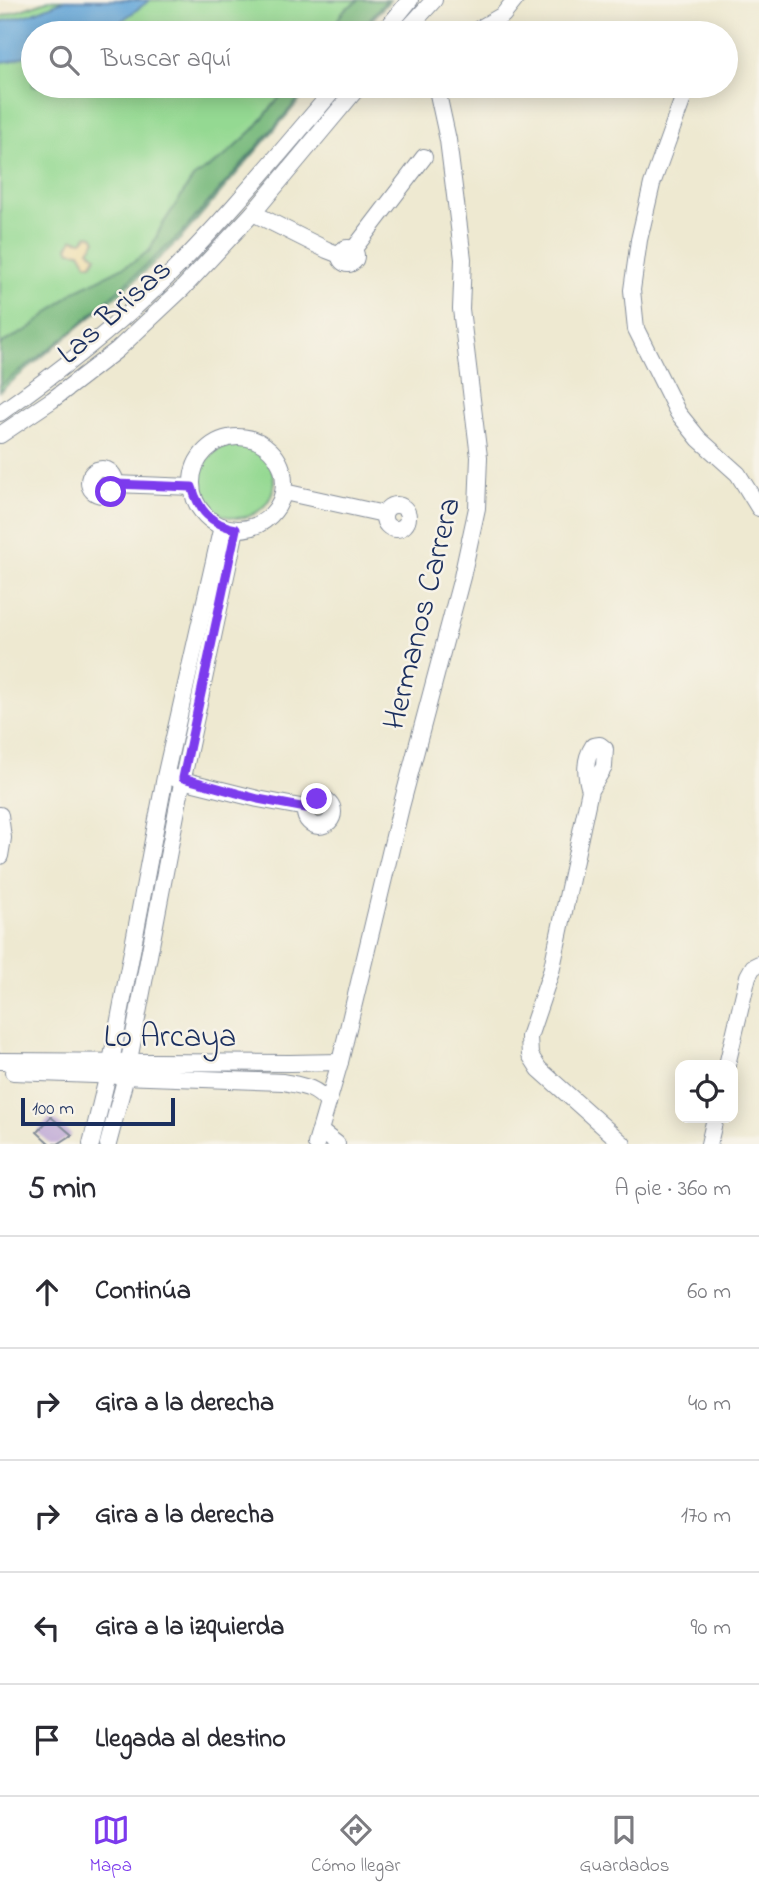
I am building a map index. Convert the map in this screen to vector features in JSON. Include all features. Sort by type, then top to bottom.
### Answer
[{"type":"street","points":[[393,21],[411,0]]},
{"type":"street","points":[[415,21],[434,0]]},
{"type":"street","points":[[493,21],[503,15],[515,0]]},
{"type":"street","name":"Las Brisas","points":[[0,413],[72,360],[154,290],[233,207],[328,98]]},
{"type":"street","name":"Las Brisas","points":[[0,435],[52,400],[117,349],[182,289],[253,213],[349,98]]},
{"type":"street","name":"Hermanos Carrera","points":[[318,1138],[340,1062],[397,820],[462,577],[479,491],[478,450],[461,309],[463,259],[448,140],[439,98]]},
{"type":"street","points":[[682,101],[652,184],[639,240],[632,290],[636,329],[678,413],[699,439],[737,474],[759,508]]},
{"type":"street","points":[[233,207],[242,214],[253,213],[327,250],[347,252],[424,157]]},
{"type":"street","points":[[244,194],[253,203],[253,213]]},
{"type":"street","points":[[241,437],[256,440],[279,461],[284,476],[284,492],[278,507],[267,519],[252,527],[229,528],[207,517],[197,504],[192,487],[193,472],[211,446],[225,439],[241,437]]},
{"type":"street","points":[[115,484],[192,487]]},
{"type":"street","points":[[284,492],[384,514]]},
{"type":"street","points":[[108,1144],[165,777],[229,528]]},
{"type":"street","points":[[91,1144],[118,1069],[183,778],[229,528]]},
{"type":"street","points":[[165,777],[183,778],[258,799],[306,808]]},
{"type":"street","points":[[590,790],[551,972],[529,1037],[529,1049],[539,1069],[623,1144]]},
{"type":"street","points":[[0,815],[3,838],[0,856]]},
{"type":"street","points":[[728,1060],[748,976],[753,967],[759,964]]},
{"type":"street","name":"Lo Arcaya","points":[[0,1061],[283,1082],[319,1092],[328,1103]]},
{"type":"street","name":"Lo Arcaya","points":[[0,1071],[340,1062]]},
{"type":"street","points":[[232,1080],[234,1063]]},
{"type":"street","points":[[709,1144],[714,1123]]},
{"type":"street","points":[[318,1138],[337,1144]]},
{"type":"green space","points":[[50,0],[390,0],[371,21],[21,21],[21,98],[302,98],[182,237],[124,290],[0,391],[0,17]]},
{"type":"green space","points":[[359,0],[387,0],[368,21],[337,21],[344,10]]},
{"type":"green space","points":[[279,98],[300,98],[180,235],[73,331],[0,386],[2,343],[29,329],[75,291],[132,263],[150,250],[161,227],[193,178],[224,157],[254,129]]},
{"type":"green space","points":[[237,444],[251,447],[263,455],[271,467],[274,481],[271,495],[263,507],[251,515],[237,518],[223,515],[211,507],[203,495],[200,481],[203,467],[211,455],[223,447]]},
{"type":"sand","points":[[88,235],[96,240],[89,250],[96,256],[92,264],[87,264],[80,252],[70,251],[68,247],[73,239],[82,241]]},
{"type":"water","points":[[65,0],[150,0],[121,21],[21,21],[21,57],[0,62],[0,22],[31,14]]},
{"type":"building","points":[[51,1117],[72,1135],[58,1144],[50,1144],[37,1132]]},
{"type":"route","points":[[111,492],[115,484],[192,487],[197,504],[207,517],[222,526],[236,529],[183,778],[258,799],[306,808],[308,803],[317,799]]}]
